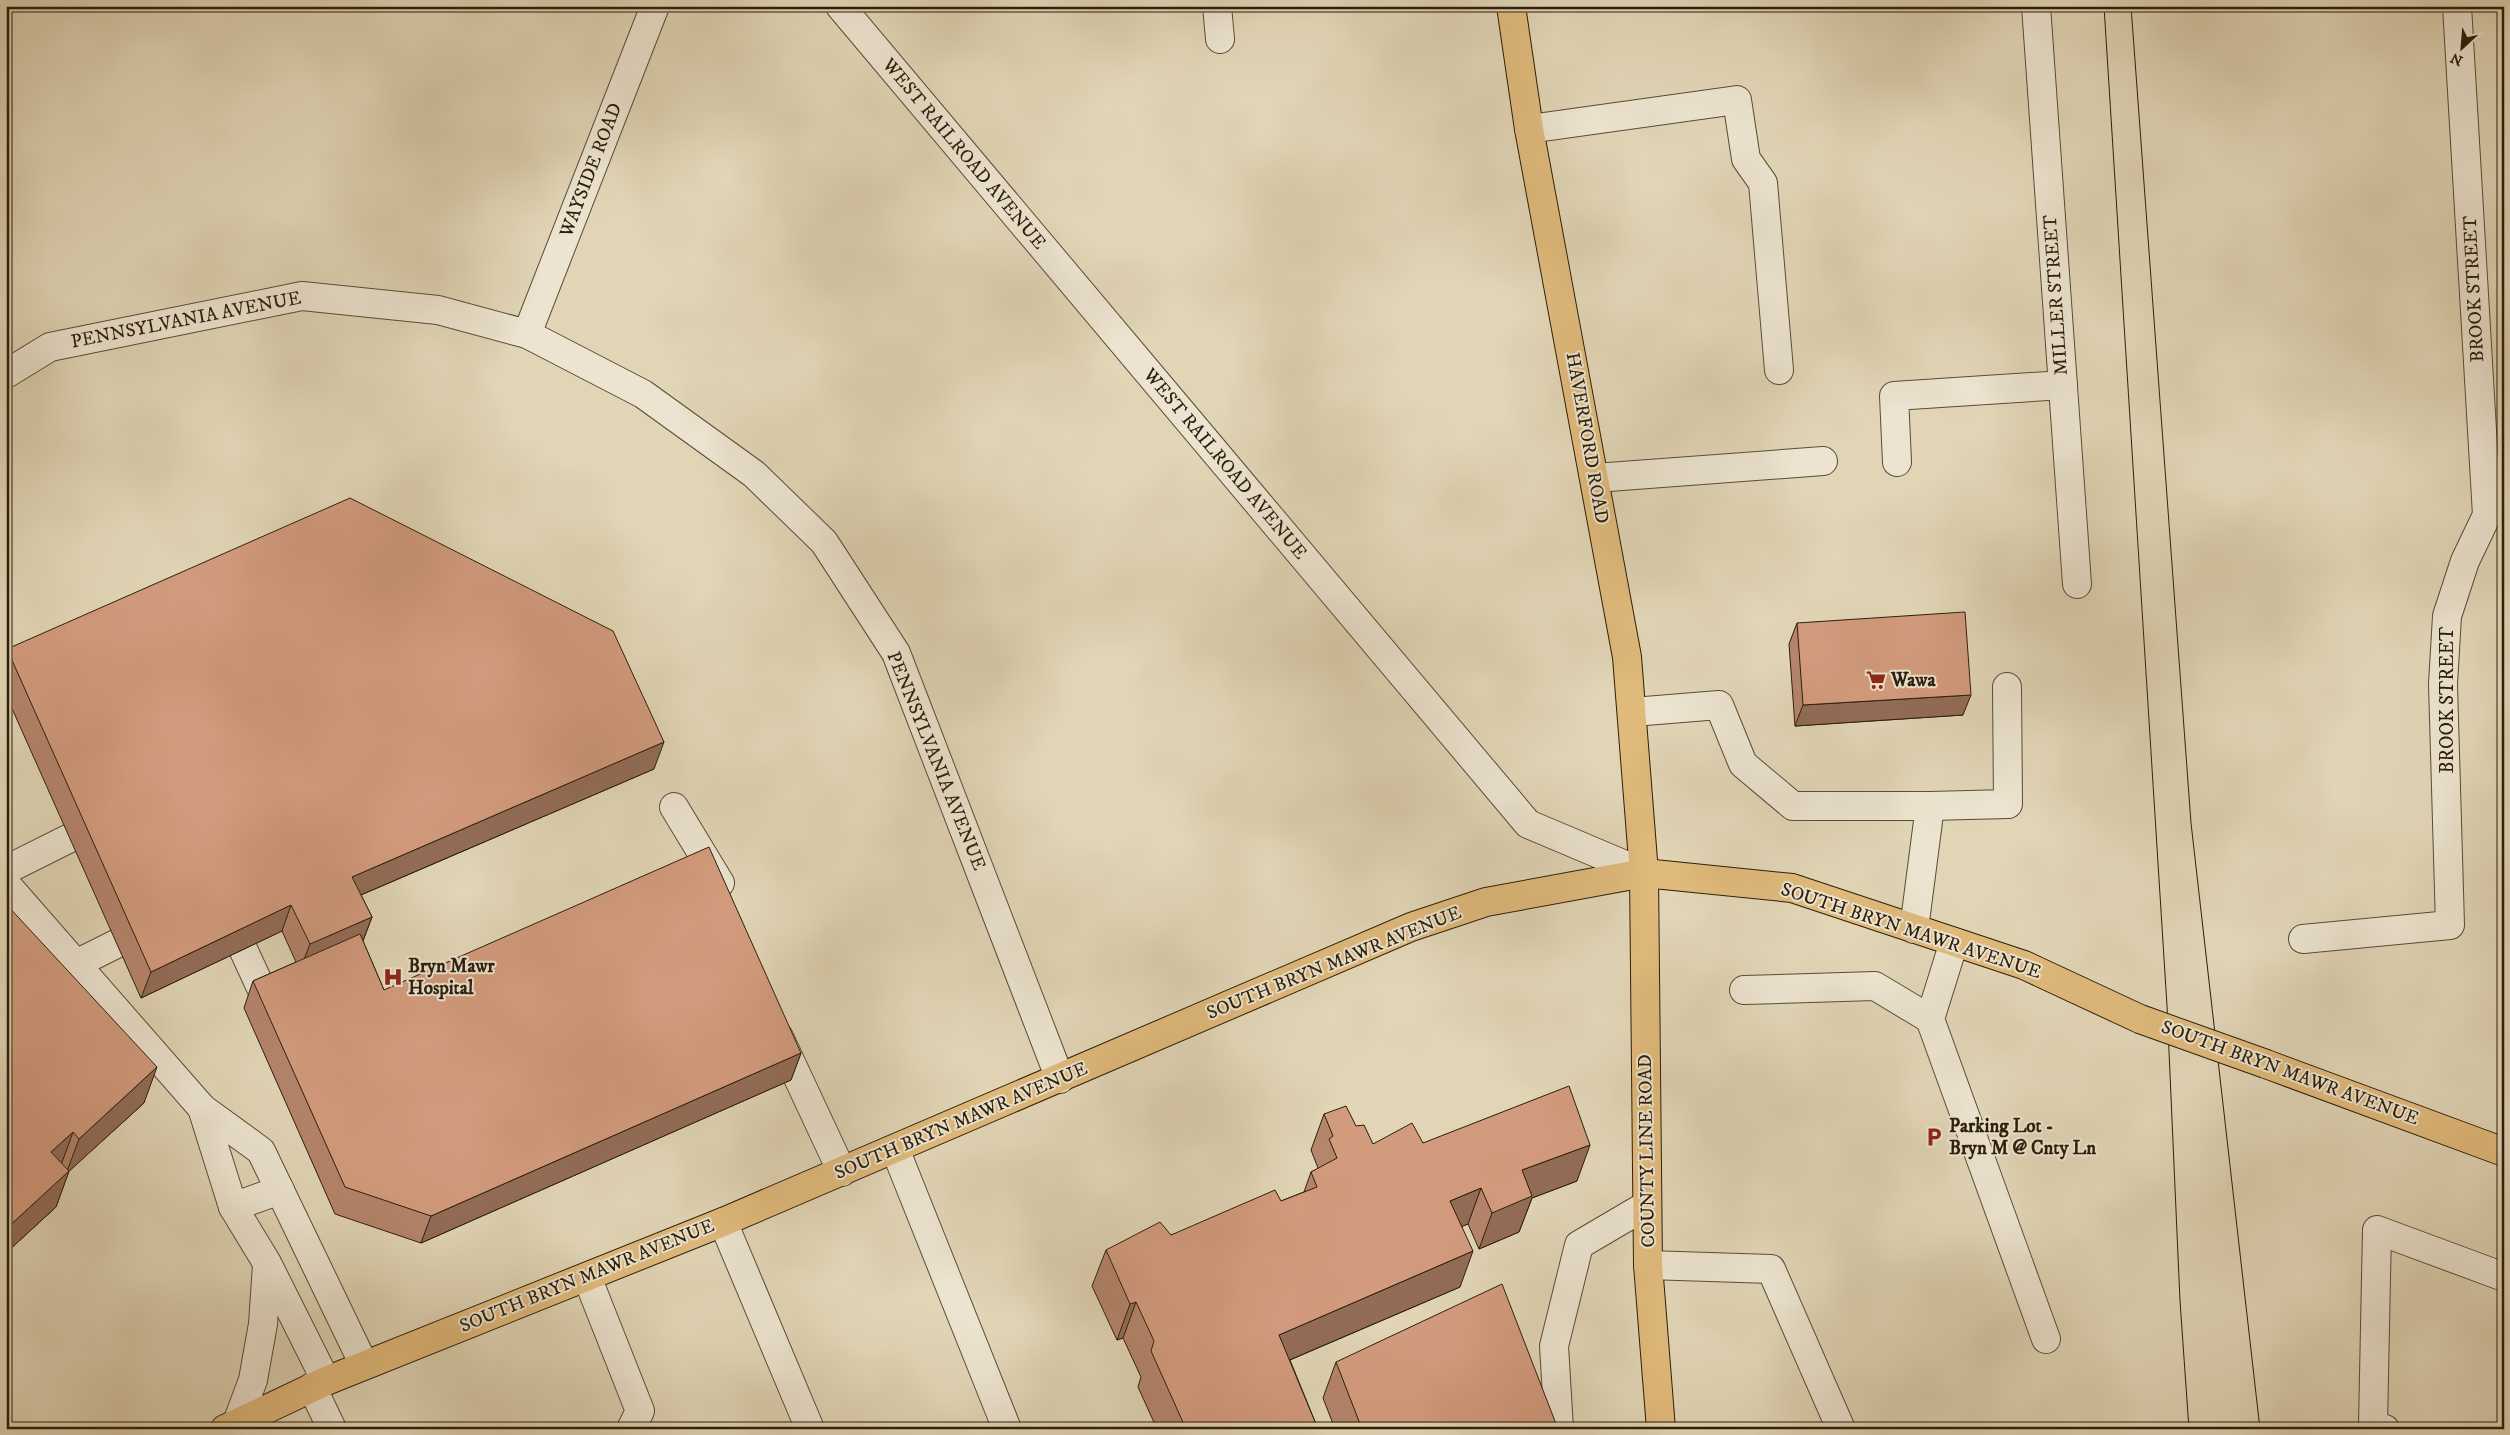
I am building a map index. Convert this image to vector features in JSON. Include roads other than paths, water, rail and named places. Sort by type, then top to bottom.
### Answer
[{"type":"main road","name":"HAVERFORD ROAD","points":[[1511,6],[1529,129],[1627,658],[1633,712],[1644,873]]},
{"type":"main road","name":"SOUTH BRYN MAWR AVENUE","points":[[231,1426],[319,1384],[723,1222],[1411,927],[1486,902],[1644,873],[1792,888],[2024,965],[2140,1019],[2504,1152]]},
{"type":"main road","name":"COUNTY LINE ROAD","points":[[1644,873],[1648,1265],[1661,1429]]},
{"type":"street","name":"WAYSIDE ROAD","points":[[527,334],[655,6]]},
{"type":"street","name":"WEST RAILROAD AVENUE","points":[[840,6],[1528,824],[1644,873]]},
{"type":"street","points":[[1217,6],[1220,39]]},
{"type":"street","name":"MILLER STREET","points":[[2036,6],[2077,584]]},
{"type":"street","name":"BROOK STREET","points":[[2303,939],[2450,925],[2443,684],[2447,616],[2464,561],[2487,515],[2457,6]]},
{"type":"street","points":[[1529,129],[1737,100],[1746,159],[1763,183],[1779,370]]},
{"type":"street","name":"PENNSYLVANIA AVENUE","points":[[6,374],[50,346],[302,296],[438,310],[527,334],[643,394],[754,474],[824,542],[896,653],[1060,1079]]},
{"type":"street","points":[[1897,462],[1894,396],[2063,385]]},
{"type":"street","points":[[1595,478],[1823,461]]},
{"type":"street","points":[[1633,712],[1719,705],[1743,764],[1793,806],[2008,804],[2007,686]]},
{"type":"street","points":[[1914,929],[1930,806]]},
{"type":"street","points":[[674,807],[722,887],[729,906]]},
{"type":"street","points":[[6,870],[70,838]]},
{"type":"street","points":[[6,884],[202,1108],[261,1151],[364,1365]]},
{"type":"street","points":[[1954,942],[1930,1019],[2046,1338]]},
{"type":"street","points":[[76,964],[118,943]]},
{"type":"street","points":[[243,950],[261,988]]},
{"type":"street","points":[[1744,990],[1875,986],[1930,1019]]},
{"type":"street","points":[[771,1016],[782,1044],[842,1172]]},
{"type":"street","points":[[202,1108],[233,1207],[267,1263],[319,1384],[332,1429]]},
{"type":"street","points":[[895,1149],[998,1426]]},
{"type":"street","points":[[233,1207],[280,1190]]},
{"type":"street","points":[[1560,1429],[1554,1346],[1580,1245],[1648,1205]]},
{"type":"street","points":[[723,1222],[810,1429]]},
{"type":"street","points":[[2385,1429],[2373,1425],[2377,1230],[2504,1278]]},
{"type":"street","points":[[231,1426],[253,1380],[264,1324],[267,1263]]},
{"type":"street","points":[[1648,1265],[1771,1269],[1841,1429]]},
{"type":"street","points":[[588,1277],[640,1411],[631,1429]]},
{"type":"tram line","points":[[2104,6],[2167,1006],[2180,1301],[2189,1429]]},
{"type":"tram line","points":[[2131,6],[2191,823],[2260,1429]]},
{"type":"place","name":"Wawa","points":[[1876,680]]},
{"type":"place","name":"Bryn Mawr Hospital","points":[[393,977]]},
{"type":"place","name":"Parking Lot - Bryn M @ Cnty Ln","points":[[1934,1137]]}]
